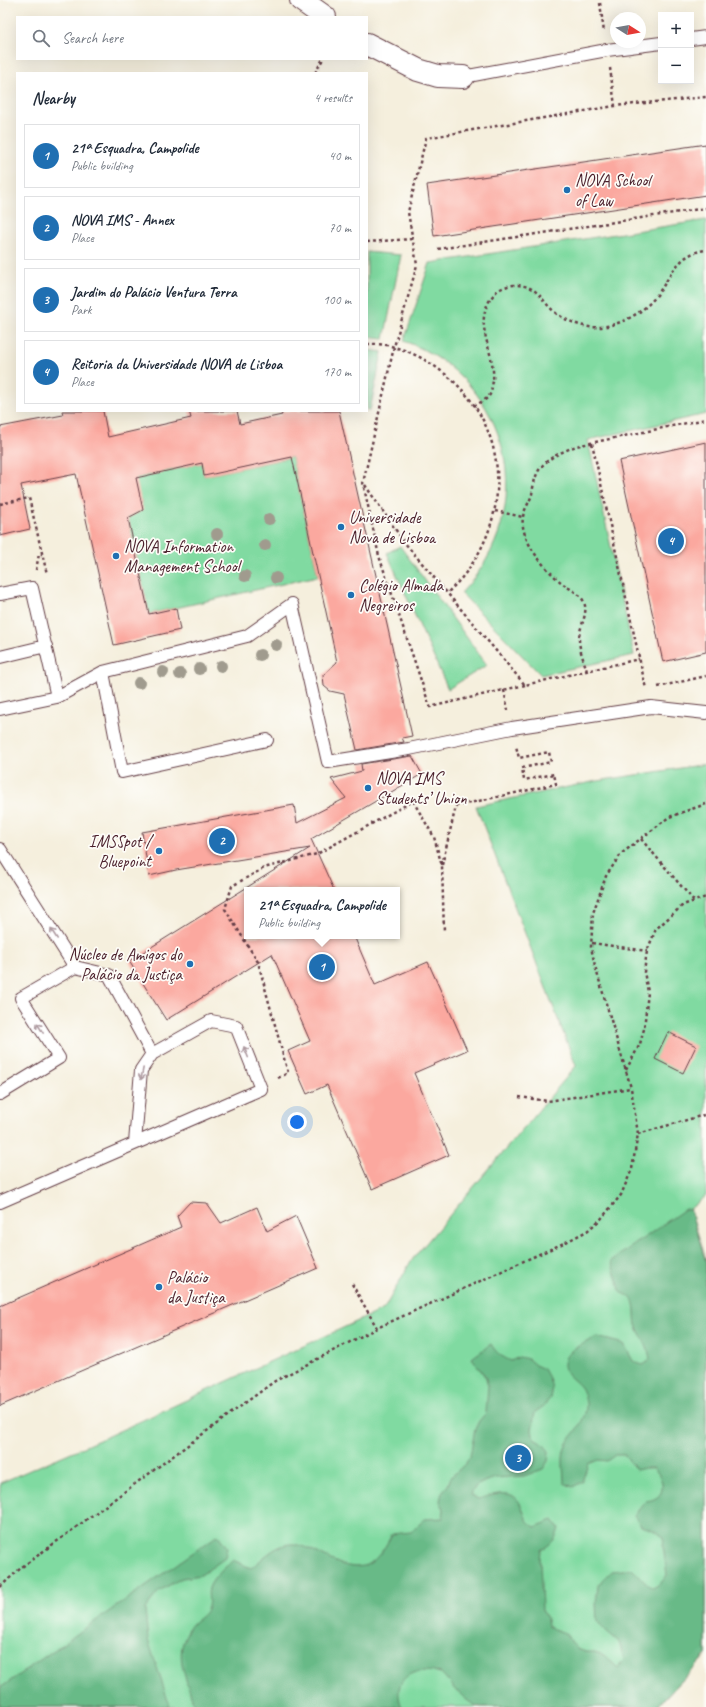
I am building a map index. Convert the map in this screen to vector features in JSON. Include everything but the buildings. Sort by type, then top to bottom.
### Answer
[{"type":"street","points":[[301,0],[324,16]]},
{"type":"street","points":[[368,45],[418,70],[438,76],[463,77]]},
{"type":"lane","points":[[694,39],[706,37]]},
{"type":"lane","points":[[463,77],[607,50],[658,43]]},
{"type":"lane","points":[[0,594],[32,588],[57,697]]},
{"type":"lane","points":[[0,709],[57,697],[103,672],[247,636],[292,604],[328,762],[409,749],[512,728],[651,707],[706,714]]},
{"type":"lane","points":[[0,656],[46,646]]},
{"type":"lane","points":[[103,672],[122,772],[267,740]]},
{"type":"lane","points":[[0,849],[75,967]]},
{"type":"lane","points":[[0,1094],[59,1058],[21,998],[75,967],[109,975],[152,1054]]},
{"type":"lane","points":[[0,1202],[261,1088],[236,1026],[210,1021],[152,1054],[141,1070],[135,1143]]},
{"type":"path","points":[[316,72],[322,60]]},
{"type":"path","points":[[638,659],[430,707],[379,556],[363,483],[394,347],[417,265],[408,212],[426,138],[615,106],[706,97]]},
{"type":"path","points":[[438,250],[706,208]]},
{"type":"path","points":[[368,242],[412,239]]},
{"type":"path","points":[[474,406],[489,396],[491,391],[493,375],[483,326],[490,300],[498,290],[510,285],[522,285],[534,289],[556,313],[569,321],[582,325],[599,327],[614,324],[629,318],[642,310],[656,296],[678,263],[687,255],[696,251],[706,250]]},
{"type":"path","points":[[368,344],[394,347],[416,355],[436,367],[455,382],[474,406],[491,441],[496,464],[498,488],[495,512],[489,534],[479,556],[466,575],[447,593]]},
{"type":"path","points":[[587,671],[579,641],[579,633],[585,614],[585,606],[577,594],[563,585],[535,554],[523,529],[523,517],[531,498],[537,473],[547,461],[561,452],[571,448],[706,419]]},
{"type":"path","points":[[592,443],[638,659],[646,689],[706,676]]},
{"type":"path","points":[[363,483],[404,542],[525,685]]},
{"type":"path","points":[[0,504],[29,498],[42,554]]},
{"type":"path","points":[[495,512],[523,517]]},
{"type":"path","points":[[442,866],[456,806],[556,784],[554,774],[524,780],[522,768],[551,762],[549,752],[519,758]]},
{"type":"path","points":[[261,1088],[288,1073],[258,962],[225,909],[232,886],[264,868],[317,854],[413,801],[434,837],[442,866],[444,932]]},
{"type":"path","points":[[0,1587],[22,1567],[275,1381],[376,1328],[568,1241],[587,1230],[601,1219],[621,1195],[632,1170],[638,1134],[631,1088],[594,966],[592,943],[593,913],[606,876],[621,854],[669,817],[706,804]]},
{"type":"path","points":[[641,839],[694,901]]},
{"type":"path","points":[[626,1070],[640,1044],[644,1029],[648,992],[644,972],[647,951],[656,929],[683,905],[706,897]]},
{"type":"path","points":[[592,943],[647,951]]},
{"type":"path","points":[[519,1097],[548,1101],[631,1088]]},
{"type":"path","points":[[638,1134],[704,1114]]},
{"type":"path","points":[[352,1284],[376,1328]]},
{"type":"green space","points":[[706,220],[706,414],[588,440],[634,655],[541,675],[461,593],[486,560],[501,525],[507,488],[503,451],[491,417],[470,386],[441,360],[404,341],[430,263]]},
{"type":"green space","points":[[368,252],[401,255],[384,339],[368,337]]},
{"type":"green space","points":[[368,350],[382,352],[370,410],[368,410]]},
{"type":"green space","points":[[292,457],[318,576],[149,614],[127,513],[142,507],[141,500],[119,482],[202,463],[204,476]]},
{"type":"green space","points":[[400,546],[487,665],[448,689],[387,553]]},
{"type":"green space","points":[[706,764],[706,1196],[690,1209],[706,1260],[706,1655],[657,1707],[0,1707],[0,1483],[106,1437],[384,1309],[411,1261],[576,1066],[476,806],[597,781]]},
{"type":"green space","points":[[685,1209],[690,1209],[706,1262],[706,1655],[657,1707],[481,1707],[464,1698],[441,1673],[422,1671],[409,1675],[401,1683],[399,1694],[402,1707],[194,1707],[181,1658],[184,1638],[192,1624],[207,1610],[209,1605],[208,1590],[213,1580],[233,1560],[251,1568],[278,1547],[293,1544],[307,1548],[347,1566],[363,1566],[370,1563],[379,1555],[392,1534],[411,1532],[425,1519],[443,1518],[444,1509],[440,1501],[442,1492],[448,1485],[451,1477],[470,1457],[475,1429],[479,1421],[486,1413],[488,1386],[486,1378],[472,1358],[491,1344],[495,1350],[511,1361],[519,1357],[528,1359],[535,1365],[544,1369],[549,1378],[552,1388],[550,1398],[544,1406],[535,1412],[532,1430],[534,1439],[543,1444],[549,1451],[548,1461],[543,1469],[524,1476],[496,1478],[486,1481],[476,1486],[470,1495],[478,1499],[498,1494],[505,1494],[515,1497],[520,1502],[527,1520],[535,1527],[553,1520],[559,1528],[558,1532],[553,1541],[541,1550],[540,1560],[542,1610],[547,1618],[548,1627],[565,1633],[577,1649],[604,1655],[618,1668],[624,1660],[619,1642],[597,1621],[596,1603],[598,1585],[612,1571],[632,1569],[653,1588],[661,1583],[667,1575],[663,1546],[664,1537],[651,1529],[641,1526],[634,1515],[646,1501],[653,1500],[657,1497],[662,1489],[662,1484],[658,1473],[654,1468],[636,1470],[625,1455],[615,1455],[607,1461],[598,1460],[588,1464],[582,1482],[573,1487],[564,1483],[563,1460],[565,1447],[582,1421],[586,1410],[586,1403],[582,1389],[566,1373],[564,1364],[567,1355],[570,1352],[597,1337],[624,1344],[633,1361],[642,1365],[650,1360],[646,1346],[636,1325],[634,1303],[629,1296],[621,1293],[611,1261]]},
{"type":"green space","points":[[218,1535],[227,1547],[225,1558],[201,1575],[182,1578],[159,1591],[145,1609],[148,1640],[170,1707],[0,1707],[0,1688]]},
{"type":"place","name":"NOVA School of Law","points":[[567,190]]},
{"type":"place","name":"Universidade Nova de Lisboa","points":[[341,527]]},
{"type":"place","name":"Reitoria da Universidade NOVA de Lisboa","points":[[671,541]]},
{"type":"place","name":"NOVA Information Management School","points":[[116,556]]},
{"type":"place","name":"Colégio Almada Negreiros","points":[[351,595]]},
{"type":"place","name":"NOVA IMS Students’ Union","points":[[368,788]]},
{"type":"place","name":"NOVA IMS - Annex","points":[[222,841]]},
{"type":"place","name":"IMSSpot / Bluepoint","points":[[159,851]]},
{"type":"place","name":"Núcleo de Amigos do Palácio da Justiça","points":[[190,964]]},
{"type":"place","name":"21ª Esquadra, Campolide","points":[[322,967]]},
{"type":"place","name":"Palácio da Justiça","points":[[159,1287]]},
{"type":"place","name":"Jardim do Palácio Ventura Terra","points":[[518,1458]]}]
